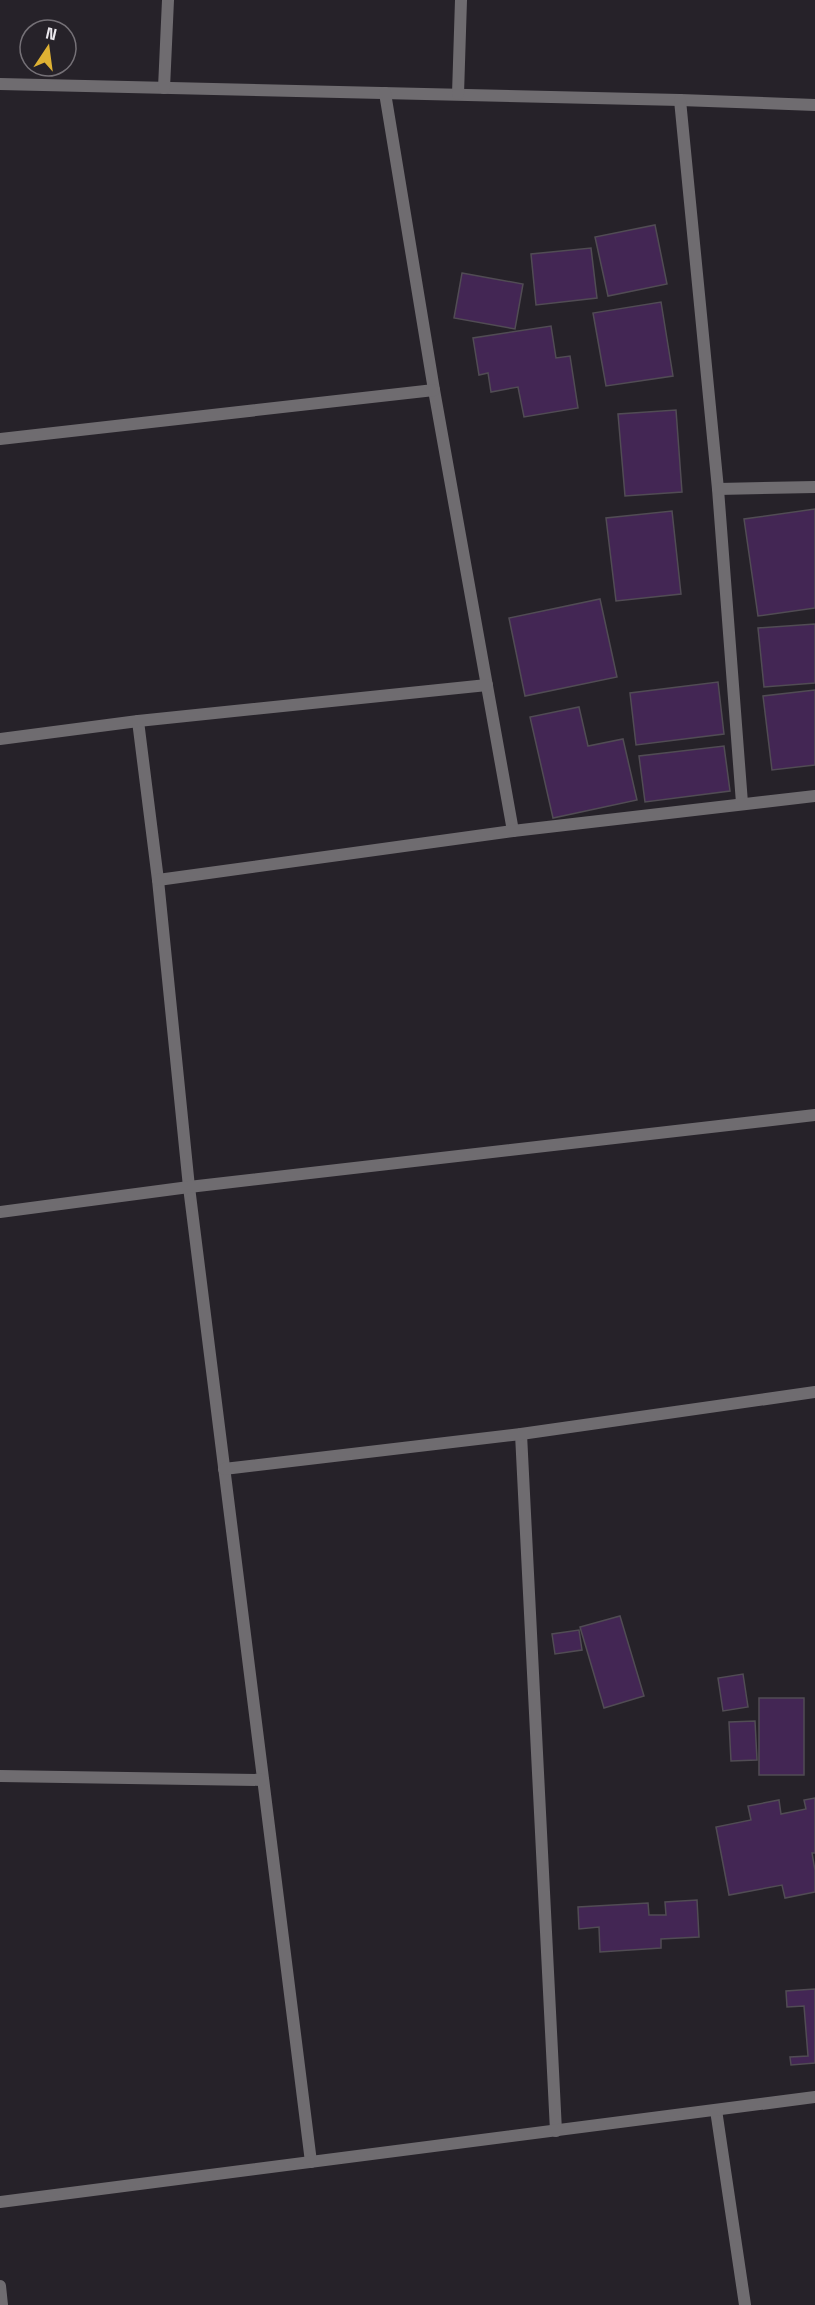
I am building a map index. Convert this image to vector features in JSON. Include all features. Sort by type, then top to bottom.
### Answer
[{"type":"street","points":[[164,88],[168,0]]},
{"type":"street","points":[[458,94],[460,0]]},
{"type":"street","points":[[0,84],[458,94],[815,105]]},
{"type":"street","points":[[385,93],[434,390],[513,831]]},
{"type":"street","points":[[680,100],[718,489],[742,803]]},
{"type":"street","points":[[0,439],[434,390]]},
{"type":"street","points":[[718,489],[815,487]]},
{"type":"street","points":[[0,740],[138,722],[487,685]]},
{"type":"street","points":[[138,722],[158,880],[189,1188],[311,2162]]},
{"type":"street","points":[[158,880],[513,831],[815,796]]},
{"type":"street","points":[[0,1212],[815,1115]]},
{"type":"street","points":[[224,1469],[521,1434],[815,1392]]},
{"type":"street","points":[[521,1434],[556,2131]]},
{"type":"street","points":[[0,1776],[263,1780]]},
{"type":"street","points":[[0,2202],[815,2097]]},
{"type":"street","points":[[716,2110],[745,2305]]},
{"type":"street","points":[[0,2286],[2,2305]]},
{"type":"building","points":[[655,225],[667,284],[608,296],[595,237]]},
{"type":"building","points":[[591,248],[597,298],[536,305],[531,254]]},
{"type":"building","points":[[462,273],[523,284],[515,329],[454,318]]},
{"type":"building","points":[[661,302],[673,376],[606,386],[593,313]]},
{"type":"building","points":[[551,326],[556,358],[570,356],[578,408],[524,417],[518,387],[491,392],[488,373],[479,375],[473,338]]},
{"type":"building","points":[[676,410],[682,492],[625,496],[618,414]]},
{"type":"building","points":[[815,509],[815,608],[758,616],[744,519]]},
{"type":"building","points":[[672,511],[681,594],[616,601],[606,518]]},
{"type":"building","points":[[600,599],[617,677],[525,696],[509,618]]},
{"type":"building","points":[[815,624],[815,683],[764,687],[758,628]]},
{"type":"building","points":[[718,682],[724,734],[636,745],[630,693]]},
{"type":"building","points":[[815,690],[815,765],[772,770],[763,696]]},
{"type":"building","points":[[579,707],[588,746],[623,739],[637,800],[553,818],[530,717]]},
{"type":"building","points":[[724,746],[730,791],[645,802],[639,756]]},
{"type":"building","points":[[620,1616],[644,1696],[604,1708],[580,1627]]},
{"type":"building","points":[[579,1630],[582,1650],[555,1654],[552,1634]]},
{"type":"building","points":[[743,1674],[748,1707],[723,1711],[718,1678]]},
{"type":"building","points":[[759,1698],[804,1698],[804,1775],[759,1775]]},
{"type":"building","points":[[755,1721],[757,1760],[731,1761],[729,1722]]},
{"type":"building","points":[[815,1798],[815,1853],[812,1853],[815,1892],[785,1898],[782,1885],[729,1895],[716,1827],[751,1820],[748,1806],[779,1800],[781,1814],[806,1809],[804,1800]]},
{"type":"building","points":[[697,1900],[699,1937],[661,1939],[661,1948],[600,1952],[599,1927],[579,1929],[578,1907],[648,1903],[649,1915],[666,1915],[665,1902]]},
{"type":"building","points":[[815,1989],[815,2063],[791,2065],[790,2057],[808,2056],[804,2006],[787,2007],[786,1991]]}]
